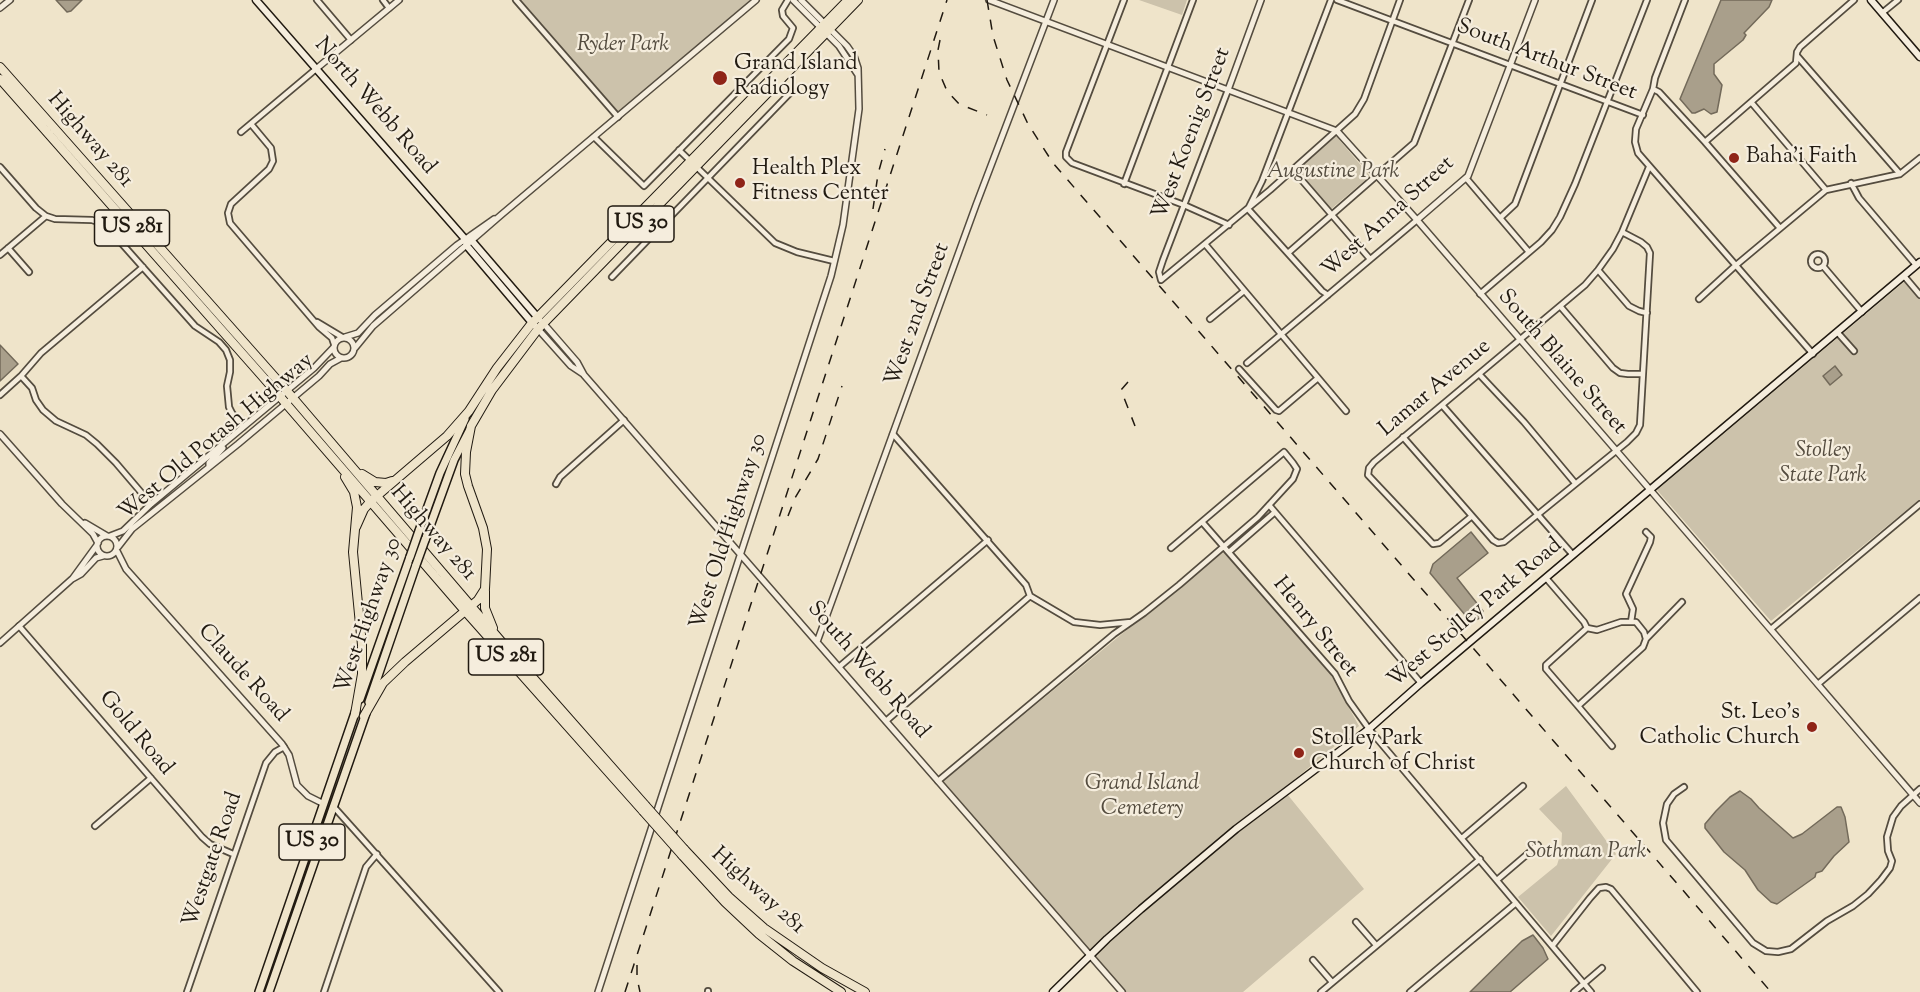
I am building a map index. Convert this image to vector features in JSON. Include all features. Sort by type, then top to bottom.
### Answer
[{"type":"highway","name":"West Highway 30","points":[[471,426],[492,390],[538,324],[697,167],[848,0]]},
{"type":"highway","name":"West Highway 30","points":[[469,411],[497,368],[690,161],[825,28],[858,0]]},
{"type":"highway","name":"Highway 281","points":[[0,68],[725,902],[759,934],[793,961],[841,992]]},
{"type":"highway","name":"Highway 281","points":[[0,79],[283,393]]},
{"type":"highway","points":[[356,527],[364,509],[447,436],[469,411]]},
{"type":"highway","points":[[471,426],[465,474],[483,528],[487,549],[484,600],[488,616],[504,645]]},
{"type":"highway","points":[[333,451],[364,477],[375,482],[386,483],[405,471]]},
{"type":"highway","points":[[333,451],[354,492],[357,507],[354,568],[362,645],[362,674],[355,714]]},
{"type":"highway","points":[[364,716],[383,683],[468,609],[482,596],[485,589]]},
{"type":"highway","name":"Highway 281","points":[[468,609],[504,645],[644,808]]},
{"type":"highway","name":"Highway 281","points":[[683,852],[764,928],[822,968],[865,992]]},
{"type":"main road","name":"North Webb Road","points":[[256,0],[468,242]]},
{"type":"main road","points":[[1871,0],[1920,57]]},
{"type":"main road","name":"South Webb Road","points":[[468,242],[538,324]]},
{"type":"main road","name":"West Stolley Park Road","points":[[1053,992],[1141,909],[1236,829],[1369,729],[1918,264]]},
{"type":"main road","name":"West Highway 30","points":[[259,992],[419,531],[440,473],[469,411]]},
{"type":"main road","name":"West Highway 30","points":[[269,992],[425,540],[454,459],[471,426]]},
{"type":"main road","points":[[327,795],[329,803],[333,805]]},
{"type":"main road","points":[[324,804],[328,818]]},
{"type":"street","points":[[0,8],[10,0]]},
{"type":"street","points":[[317,0],[351,40]]},
{"type":"street","points":[[383,0],[389,8]]},
{"type":"street","points":[[241,132],[399,0]]},
{"type":"street","points":[[516,0],[618,117]]},
{"type":"street","points":[[251,124],[272,148],[273,161],[269,169],[235,199],[229,208],[228,218],[234,228],[330,336],[336,354],[341,358],[351,356],[367,332],[468,242],[756,0]]},
{"type":"street","points":[[594,137],[644,186],[791,35],[793,28],[782,13],[788,0]]},
{"type":"street","name":"West Old Highway 30","points":[[793,0],[825,28]]},
{"type":"street","name":"West Old Highway 30","points":[[598,992],[741,554],[834,261],[843,225],[855,151],[860,95],[858,75],[842,50],[801,0]]},
{"type":"street","name":"West 2nd Street","points":[[817,642],[1054,0]]},
{"type":"street","points":[[1124,0],[1066,157],[1072,163],[1184,205],[1229,225]]},
{"type":"street","points":[[1124,184],[1193,0]]},
{"type":"street","name":"West Koenig Street","points":[[1205,244],[1161,280],[1159,272],[1162,260],[1261,0]]},
{"type":"street","points":[[1248,209],[1262,182],[1331,0]]},
{"type":"street","name":"South Arthur Street","points":[[1337,0],[1643,115]]},
{"type":"street","points":[[1346,411],[1205,244],[1355,114],[1364,99],[1400,0]]},
{"type":"street","points":[[1288,253],[1414,143],[1469,0]]},
{"type":"street","name":"West Anna Street","points":[[1246,363],[1466,178],[1535,0]]},
{"type":"street","points":[[1500,218],[1515,204],[1592,0]]},
{"type":"street","points":[[1480,294],[1552,230],[1560,217],[1647,0]]},
{"type":"street","points":[[1685,0],[1636,129],[1635,142],[1638,153],[1813,354]]},
{"type":"street","points":[[1705,142],[1796,63],[1800,47],[1854,0]]},
{"type":"street","points":[[1882,13],[1898,0]]},
{"type":"street","name":"South Blaine Street","points":[[993,1],[1337,131],[1417,220],[1920,803]]},
{"type":"street","points":[[1798,57],[1900,174]]},
{"type":"street","points":[[1653,88],[1705,142],[1780,228]]},
{"type":"street","points":[[612,277],[790,93]]},
{"type":"street","points":[[1751,102],[1826,190]]},
{"type":"street","points":[[679,150],[775,243],[797,252],[834,261]]},
{"type":"street","points":[[1699,299],[1826,190],[1900,174],[1920,158]]},
{"type":"street","points":[[0,167],[36,208],[46,216],[55,219],[92,220],[108,228],[195,326],[211,335],[226,350],[230,360],[227,386],[229,406],[243,427]]},
{"type":"street","name":"Lamar Avenue","points":[[1472,516],[1439,543],[1433,544],[1368,475],[1370,467],[1585,285],[1598,270],[1622,232],[1649,167]]},
{"type":"street","points":[[1293,170],[1370,259]]},
{"type":"street","points":[[1466,178],[1528,252]]},
{"type":"street","points":[[1262,182],[1270,190]]},
{"type":"street","points":[[1851,183],[1859,198],[1918,264]]},
{"type":"street","points":[[1248,209],[1328,295]]},
{"type":"street","points":[[0,255],[46,216]]},
{"type":"street","points":[[1403,437],[1490,537],[1498,543],[1504,542],[1636,433],[1640,424],[1650,253],[1641,242],[1622,232]]},
{"type":"street","points":[[334,346],[344,337],[358,333],[430,268],[468,242]]},
{"type":"street","points":[[8,248],[29,272]]},
{"type":"street","points":[[1823,266],[1862,312]]},
{"type":"street","points":[[0,394],[41,354],[143,267]]},
{"type":"street","points":[[414,291],[413,288],[430,268]]},
{"type":"street","points":[[1598,270],[1632,309],[1647,312]]},
{"type":"street","points":[[1904,276],[1920,295]]},
{"type":"street","points":[[1210,318],[1244,291]]},
{"type":"street","points":[[380,320],[384,313],[401,298],[401,292]]},
{"type":"street","points":[[1560,306],[1613,368],[1620,373],[1643,374]]},
{"type":"street","points":[[315,321],[353,342],[355,348]]},
{"type":"street","name":"South Webb Road","points":[[538,324],[571,366],[584,375],[624,420],[1122,992]]},
{"type":"street","points":[[1838,333],[1854,351]]},
{"type":"street","name":"West Old Potash Highway","points":[[109,536],[123,531],[151,504],[324,358],[334,346]]},
{"type":"street","name":"West Old Potash Highway","points":[[117,549],[132,529],[290,401],[330,364],[341,358]]},
{"type":"street","points":[[1239,369],[1276,410],[1282,409],[1318,378]]},
{"type":"street","points":[[1479,374],[1524,422],[1575,483]]},
{"type":"street","points":[[21,376],[32,388],[43,410],[56,421],[86,435],[97,444],[151,504]]},
{"type":"street","points":[[1442,405],[1574,555]]},
{"type":"street","points":[[556,484],[560,477],[624,420]]},
{"type":"street","points":[[0,434],[62,504],[96,537],[98,551],[105,556]]},
{"type":"street","points":[[893,434],[988,540],[1026,585],[1030,596]]},
{"type":"street","points":[[209,467],[208,464],[220,453],[227,441]]},
{"type":"street","points":[[938,781],[1114,634],[1225,546],[1269,505],[1293,479],[1297,469],[1284,452],[1171,548]]},
{"type":"street","points":[[173,496],[192,476],[191,471]]},
{"type":"street","points":[[1771,629],[1920,504]]},
{"type":"street","points":[[1269,505],[1421,683]]},
{"type":"street","points":[[1229,552],[1275,512]]},
{"type":"street","points":[[0,643],[72,579],[81,574],[96,558],[113,555],[117,549],[116,540],[79,519]]},
{"type":"street","name":"Henry Street","points":[[1203,523],[1335,674],[1349,701],[1369,729],[1591,992]]},
{"type":"street","points":[[1631,622],[1633,609],[1626,594],[1650,542],[1651,537],[1646,532]]},
{"type":"street","points":[[72,579],[100,539],[109,536]]},
{"type":"street","points":[[839,667],[988,540]]},
{"type":"street","name":"Claude Road","points":[[117,549],[126,569]]},
{"type":"street","name":"Claude Road","points":[[105,556],[126,569],[284,747],[289,755],[297,785],[308,796],[324,804]]},
{"type":"street","points":[[1546,578],[1587,628]]},
{"type":"street","points":[[1030,596],[1074,622],[1100,625],[1132,622]]},
{"type":"street","points":[[886,721],[1030,596]]},
{"type":"street","points":[[1818,684],[1920,598]]},
{"type":"street","points":[[1578,706],[1643,647],[1652,632],[1682,602]]},
{"type":"street","points":[[1587,628],[1598,630],[1622,622],[1636,622],[1646,639]]},
{"type":"street","name":"Gold Road","points":[[19,626],[202,837],[210,844],[233,854]]},
{"type":"street","points":[[1587,628],[1546,664],[1546,669],[1612,746]]},
{"type":"street","name":"Westgate Road","points":[[187,992],[266,764],[275,752],[284,747]]},
{"type":"street","points":[[95,826],[151,778]]},
{"type":"street","points":[[1462,838],[1523,786]]},
{"type":"street","points":[[1684,787],[1674,794],[1667,804],[1663,823],[1666,840],[1753,943],[1766,951],[1778,952],[1791,949],[1868,894],[1890,868],[1892,861],[1888,851],[1887,837],[1893,817],[1901,806],[1920,789]]},
{"type":"street","points":[[333,805],[499,992]]},
{"type":"street","points":[[1497,880],[1538,845]]},
{"type":"street","points":[[324,992],[366,867],[377,854]]},
{"type":"street","points":[[1321,992],[1480,860]]},
{"type":"street","points":[[1552,945],[1599,888],[1606,887],[1611,889],[1697,992]]},
{"type":"street","points":[[1410,992],[1516,903]]},
{"type":"street","points":[[1356,922],[1376,945]]},
{"type":"street","points":[[1313,960],[1332,982]]},
{"type":"street","points":[[1574,992],[1602,968]]},
{"type":"green space","name":"Ryder Park","points":[[520,0],[750,0],[619,113]]},
{"type":"green space","points":[[1139,0],[1187,0],[1182,15]]},
{"type":"green space","name":"Augustine Park","points":[[1336,136],[1370,176],[1330,210],[1296,170]]},
{"type":"green space","name":"Stolley State Park","points":[[1904,282],[1920,300],[1920,499],[1771,621],[1657,490]]},
{"type":"green space","name":"Grand Island Cemetery","points":[[1224,550],[1331,675],[1359,726],[1283,789],[1364,889],[1243,992],[1126,992],[943,781]]},
{"type":"green space","name":"Sothman Park","points":[[1566,786],[1616,854],[1551,936],[1518,897],[1557,865],[1561,852],[1562,833],[1539,809]]},
{"type":"shaded area","points":[[56,0],[82,0],[67,12]]},
{"type":"shaded area","points":[[1721,0],[1772,0],[1769,7],[1744,33],[1746,35],[1743,40],[1714,64],[1714,74],[1722,85],[1717,112],[1711,114],[1704,109],[1692,113],[1680,99]]},
{"type":"shaded area","points":[[0,345],[18,364],[0,381]]},
{"type":"shaded area","points":[[1835,366],[1842,375],[1830,385],[1823,376]]},
{"type":"shaded area","points":[[1471,532],[1488,553],[1457,578],[1483,611],[1480,618],[1471,622],[1430,573],[1433,564]]},
{"type":"shaded area","points":[[1740,791],[1793,838],[1802,834],[1837,807],[1841,807],[1849,842],[1822,871],[1816,873],[1815,877],[1777,904],[1771,902],[1758,890],[1745,870],[1724,852],[1705,828],[1705,824],[1716,811]]},
{"type":"shaded area","points":[[1533,935],[1548,959],[1510,992],[1470,992],[1522,941]]},
{"type":"railway","points":[[625,992],[947,0]]},
{"type":"railway","points":[[987,0],[993,36],[1007,80],[1028,124],[1053,163],[1771,992]]},
{"type":"railway","points":[[940,40],[939,72],[947,91],[959,104],[987,115]]},
{"type":"railway","points":[[873,209],[878,174],[885,149]]},
{"type":"railway","points":[[1128,382],[1121,390],[1135,426]]},
{"type":"railway","points":[[788,516],[795,498],[818,459],[842,386]]},
{"type":"railway","points":[[637,965],[640,992]]},
{"type":"place","name":"Grand Island Radiology","points":[[720,78]]},
{"type":"place","name":"Baha'i Faith","points":[[1734,158]]},
{"type":"place","name":"Health Plex Fitness Center","points":[[740,183]]},
{"type":"place","name":"St. Leo's Catholic Church","points":[[1812,727]]},
{"type":"place","name":"Stolley Park Church of Christ","points":[[1299,753]]}]
